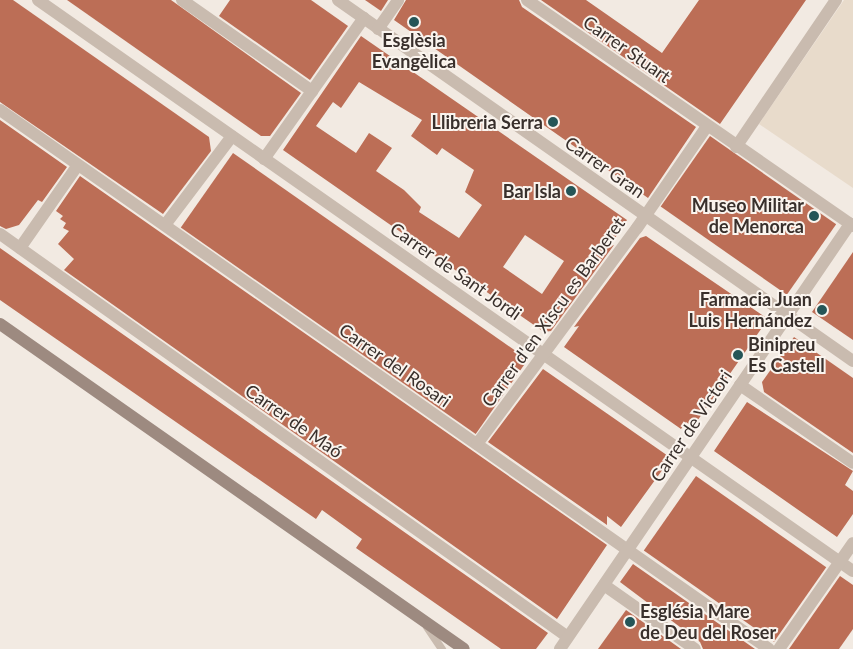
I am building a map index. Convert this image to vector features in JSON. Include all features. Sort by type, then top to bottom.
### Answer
[{"type":"main road","points":[[0,324],[299,530],[455,649]]},
{"type":"main road","points":[[427,627],[464,649]]},
{"type":"street","name":"Carrer de Sant Jordi","points":[[38,0],[853,571]]},
{"type":"street","points":[[182,0],[312,91]]},
{"type":"street","name":"Carrer Gran","points":[[338,0],[786,317],[853,361]]},
{"type":"street","points":[[378,28],[398,0]]},
{"type":"street","name":"Carrer Stuart","points":[[527,0],[736,147],[852,225]]},
{"type":"street","points":[[736,147],[836,0]]},
{"type":"street","points":[[264,159],[364,18]]},
{"type":"street","name":"Carrer del Rosari","points":[[0,110],[769,649]]},
{"type":"street","name":"Carrer d'en Xiscu es Barberet","points":[[478,444],[645,217],[707,126]]},
{"type":"street","points":[[165,225],[232,136]]},
{"type":"street","points":[[20,248],[78,165]]},
{"type":"street","name":"Carrer de Victori","points":[[560,649],[786,317],[852,225]]},
{"type":"street","name":"Carrer de Maó","points":[[0,234],[568,637]]},
{"type":"street","points":[[740,385],[853,463]]},
{"type":"street","points":[[780,649],[853,543]]},
{"type":"street","points":[[604,585],[695,649]]},
{"type":"lane","points":[[427,627],[442,649]]},
{"type":"shaded area","points":[[844,0],[853,0],[853,188],[759,124]]},
{"type":"building","points":[[0,0],[13,0],[209,137],[211,151],[163,214],[0,102]]},
{"type":"building","points":[[67,0],[171,0],[301,93],[270,136],[261,136]]},
{"type":"building","points":[[230,0],[311,0],[348,26],[310,80],[219,16]]},
{"type":"building","points":[[365,0],[388,0],[381,11]]},
{"type":"building","points":[[406,0],[519,0],[522,7],[696,127],[648,198],[394,20]]},
{"type":"building","points":[[541,0],[586,0],[662,53],[699,0],[806,0],[720,124]]},
{"type":"building","points":[[361,36],[627,220],[609,247],[614,245],[551,331],[544,332],[283,150]],"holes":[[[359,82],[422,120],[411,136],[437,155],[442,148],[474,170],[465,192],[482,205],[459,238],[419,212],[421,207],[404,190],[376,171],[392,148],[369,133],[356,153],[316,126],[333,102],[341,108]],[[525,235],[564,261],[542,294],[503,267]]]},
{"type":"building","points":[[0,120],[67,167],[42,202],[38,200],[19,225],[6,229],[0,226]]},
{"type":"building","points":[[710,136],[836,224],[787,295],[661,206]]},
{"type":"building","points":[[233,153],[528,359],[476,434],[181,228]]},
{"type":"building","points":[[80,176],[607,545],[557,619],[64,270],[74,259],[58,244],[69,231],[63,228],[66,223],[60,219],[63,216],[56,211]]},
{"type":"building","points":[[646,236],[768,319],[693,427],[686,422],[681,429],[564,347],[579,326],[574,327],[640,238]]},
{"type":"building","points":[[0,248],[548,633],[536,649],[501,649],[356,548],[362,539],[322,510],[316,519],[0,300]]},
{"type":"building","points":[[853,252],[853,340],[812,312]]},
{"type":"building","points":[[794,337],[853,378],[853,453],[764,392],[762,382]]},
{"type":"building","points":[[543,369],[671,458],[621,527],[607,516],[607,525],[488,442]]},
{"type":"building","points":[[747,402],[853,471],[845,485],[853,491],[853,514],[837,537],[714,451]]},
{"type":"building","points":[[696,476],[826,567],[774,642],[644,551]]},
{"type":"building","points":[[633,564],[755,649],[703,649],[700,642],[620,582]]},
{"type":"building","points":[[840,576],[853,585],[853,629],[839,649],[789,649]]},
{"type":"building","name":"Església Mare de Deu del Roser","points":[[626,610],[681,649],[598,649]]},
{"type":"place","name":"Esglèsia Evangèlica","points":[[414,22]]},
{"type":"place","name":"Llibreria Serra","points":[[553,122]]},
{"type":"place","name":"Bar Isla","points":[[571,191]]},
{"type":"place","name":"Museo Militar de Menorca","points":[[814,216]]},
{"type":"place","name":"Farmacia Juan Luis Hernández","points":[[822,310]]},
{"type":"place","name":"Binipreu Es Castell","points":[[738,355]]},
{"type":"place","name":"Església Mare de Deu del Roser","points":[[630,622]]}]
